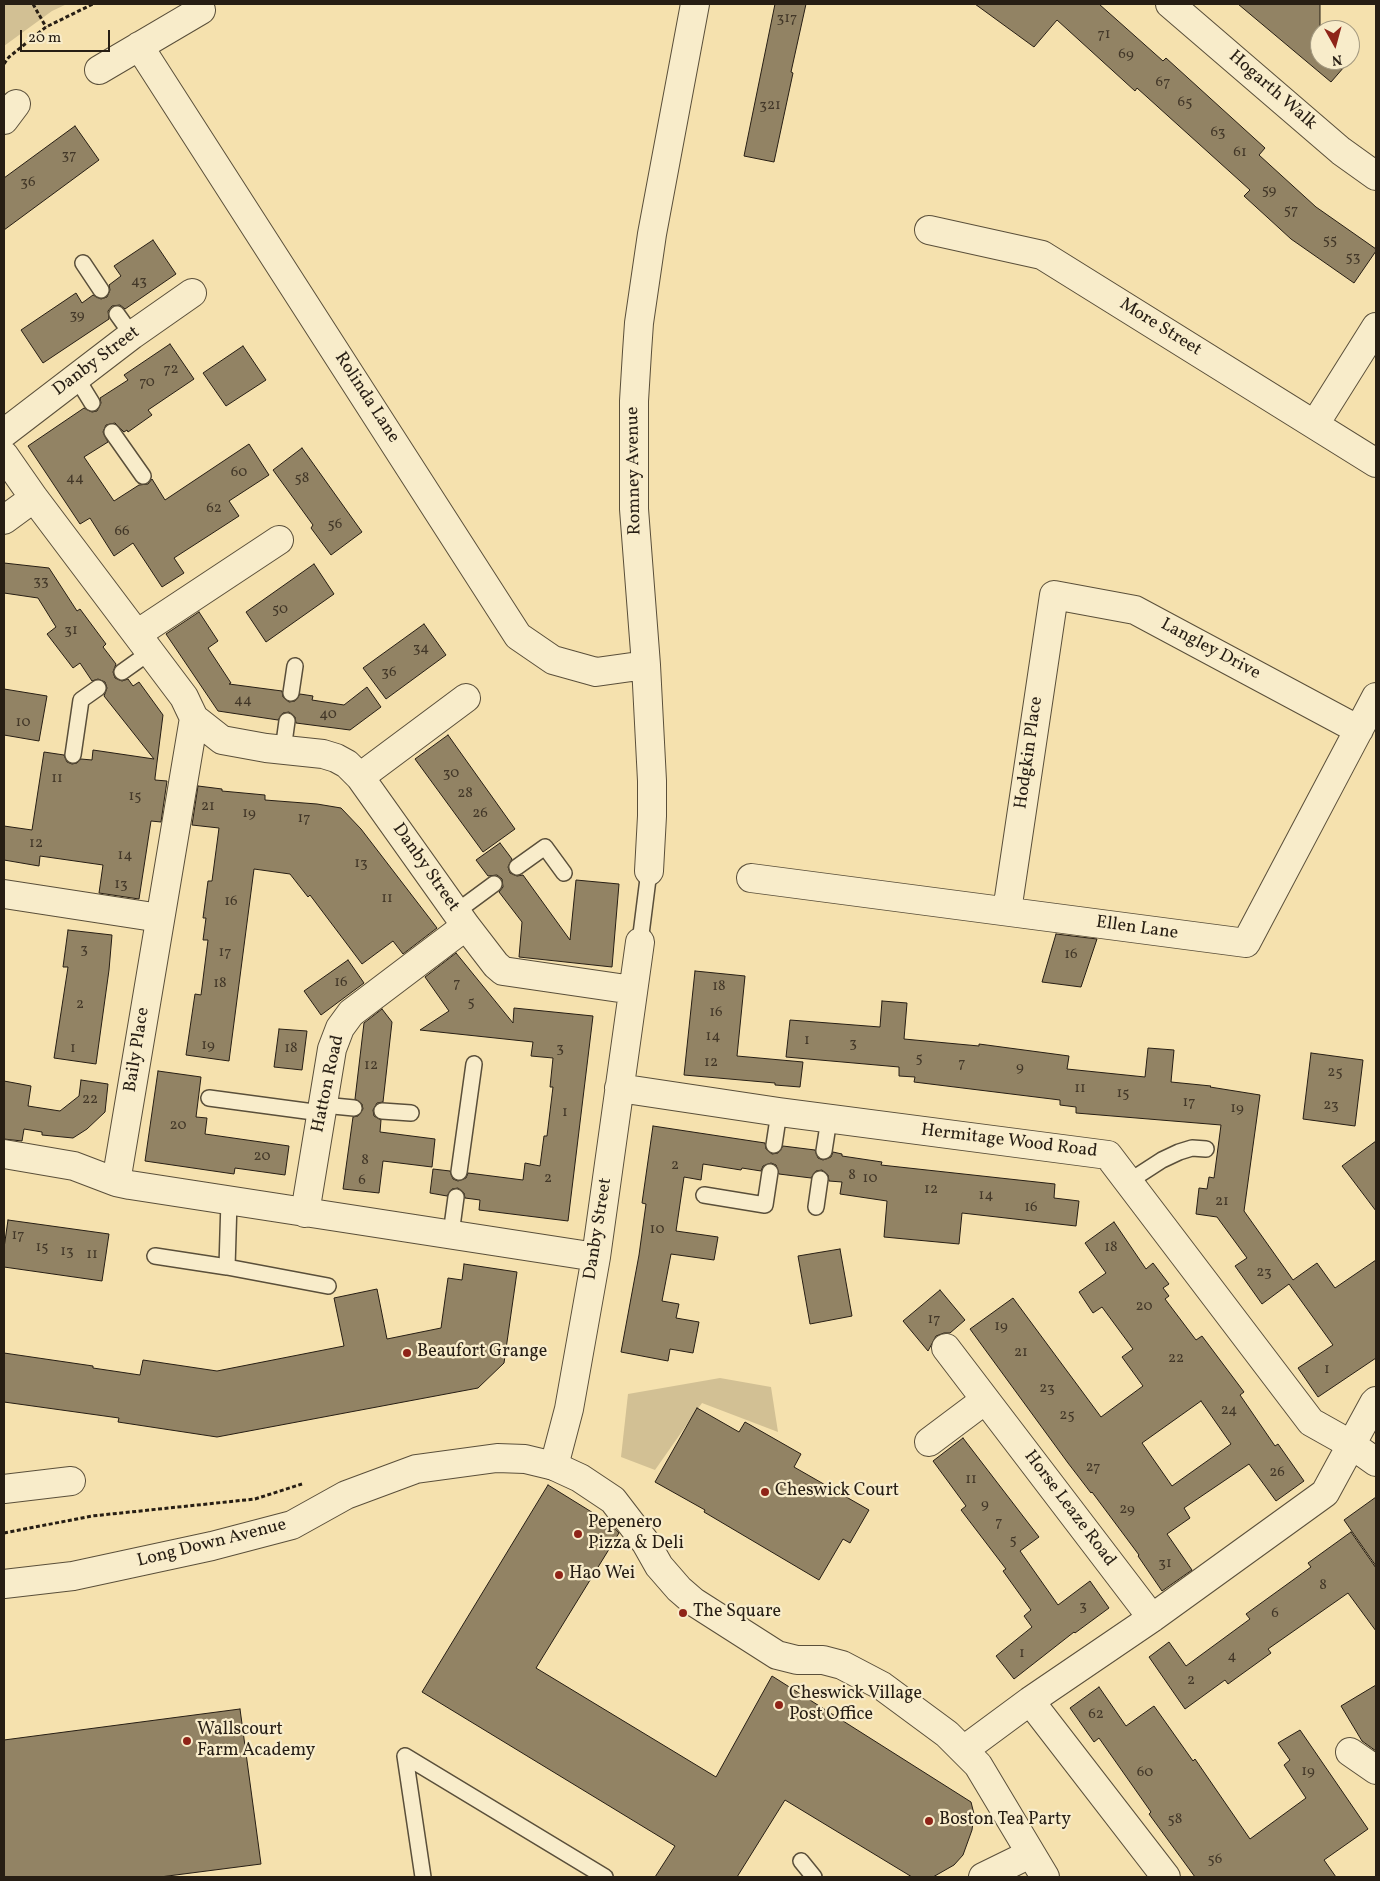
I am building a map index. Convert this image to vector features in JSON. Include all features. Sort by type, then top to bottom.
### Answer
[{"type":"street","name":"Romney Avenue","points":[[649,871],[652,780],[646,665],[634,509],[634,401],[639,323],[660,190],[695,4]]},
{"type":"street","name":"Hogarth Walk","points":[[1170,4],[1341,150],[1376,176]]},
{"type":"street","points":[[99,70],[201,10]]},
{"type":"street","name":"Rolinda Lane","points":[[139,46],[518,636],[554,660],[596,672],[646,665]]},
{"type":"street","name":"More Street","points":[[929,230],[1042,254],[1376,463]]},
{"type":"street","name":"Danby Street","points":[[4,433],[76,377],[124,324],[192,293]]},
{"type":"street","points":[[1315,424],[1376,327]]},
{"type":"street","name":"Danby Street","points":[[4,455],[34,498],[184,697],[194,718],[222,740],[283,750],[323,754],[347,764],[360,777],[461,919],[496,965],[503,971],[633,990]]},
{"type":"street","points":[[4,520],[34,498]]},
{"type":"street","points":[[144,643],[280,540]]},
{"type":"street","name":"Langley Drive","points":[[1054,595],[1135,610],[1359,730]]},
{"type":"street","name":"Hodgkin Place","points":[[1007,911],[1054,595]]},
{"type":"street","name":"Ellen Lane","points":[[751,878],[1246,943],[1376,697]]},
{"type":"street","points":[[360,777],[466,698]]},
{"type":"street","name":"Baily Place","points":[[116,1182],[194,718]]},
{"type":"street","points":[[4,894],[160,918]]},
{"type":"street","name":"Hatton Road","points":[[305,1213],[332,1050],[340,1028],[351,1013],[461,919]]},
{"type":"street","name":"Danby Street","points":[[554,1466],[569,1409],[596,1257],[640,942]]},
{"type":"street","name":"Hermitage Wood Road","points":[[619,1088],[829,1119],[1108,1155],[1311,1422],[1352,1445],[1376,1462]]},
{"type":"street","points":[[4,1154],[74,1166],[116,1182],[596,1257]]},
{"type":"street","name":"Horse Leaze Road","points":[[946,1348],[1152,1618]]},
{"type":"street","points":[[929,1442],[985,1400]]},
{"type":"street","points":[[964,1750],[1325,1493],[1376,1401]]},
{"type":"street","name":"Long Down Avenue","points":[[4,1584],[73,1576],[212,1546],[292,1526],[346,1495],[416,1469],[497,1458],[525,1459],[554,1466],[580,1478],[613,1500],[646,1543],[659,1566],[679,1589],[694,1602],[777,1655],[797,1660],[823,1660],[842,1665],[882,1686],[925,1716],[964,1750],[978,1765],[1045,1877]]},
{"type":"street","points":[[4,1489],[71,1481]]},
{"type":"street","points":[[1030,1702],[1166,1877]]},
{"type":"street","points":[[1350,1752],[1376,1770]]},
{"type":"street","points":[[983,1877],[1030,1854]]},
{"type":"lane","points":[[83,263],[101,290]]},
{"type":"lane","points":[[76,377],[92,403]]},
{"type":"lane","points":[[112,432],[143,476]]},
{"type":"lane","points":[[122,672],[144,643]]},
{"type":"lane","points":[[291,693],[295,666]]},
{"type":"lane","points":[[73,755],[81,700],[98,688]]},
{"type":"lane","points":[[283,750],[287,721]]},
{"type":"lane","points":[[517,867],[546,847],[564,873]]},
{"type":"lane","name":"Romney Avenue","points":[[640,942],[649,871]]},
{"type":"lane","points":[[461,919],[494,884]]},
{"type":"lane","points":[[459,1172],[474,1064]]},
{"type":"lane","points":[[209,1098],[322,1109],[354,1108]]},
{"type":"lane","points":[[382,1111],[410,1113]]},
{"type":"lane","points":[[774,1144],[779,1112]]},
{"type":"lane","points":[[824,1151],[829,1119]]},
{"type":"lane","points":[[1128,1182],[1162,1160],[1179,1152],[1192,1148],[1206,1149]]},
{"type":"lane","points":[[704,1195],[765,1205],[770,1172]]},
{"type":"lane","points":[[816,1207],[820,1179]]},
{"type":"lane","points":[[451,1234],[456,1197]]},
{"type":"lane","points":[[227,1267],[229,1201]]},
{"type":"lane","points":[[155,1256],[328,1286]]},
{"type":"lane","points":[[424,1877],[404,1756],[605,1877]]},
{"type":"lane","points":[[801,1861],[814,1877]]},
{"type":"path","points":[[33,4],[46,27]]},
{"type":"path","points":[[4,64],[9,57],[46,27],[93,4]]},
{"type":"path","points":[[4,1533],[92,1516],[255,1499],[312,1481]]},
{"type":"shaded area","points":[[4,4],[67,4],[52,11],[4,46]]},
{"type":"shaded area","points":[[720,1378],[771,1387],[778,1432],[702,1403],[655,1470],[621,1457],[628,1394]]},
{"type":"building","points":[[775,4],[806,4],[774,162],[744,156]]},
{"type":"building","points":[[975,4],[1099,4],[1163,61],[1166,58],[1265,148],[1259,155],[1316,207],[1376,249],[1376,251],[1354,283],[1291,239],[1244,196],[1250,190],[1137,88],[1135,91],[1057,20],[1034,47]]},
{"type":"building","points":[[1238,4],[1320,4],[1320,20],[1310,20],[1310,64]]},
{"type":"building","points":[[1317,70],[1341,70],[1331,82]]},
{"type":"building","points":[[75,126],[99,160],[4,230],[4,178]]},
{"type":"building","points":[[153,240],[176,274],[125,309],[120,305],[112,306],[108,311],[109,319],[43,363],[21,330],[76,293],[82,303],[93,295],[101,299],[107,297],[110,290],[109,285],[121,276],[114,266]]},
{"type":"building","points":[[170,344],[194,379],[148,410],[152,415],[128,432],[127,430],[124,432],[115,423],[106,425],[103,432],[108,442],[84,457],[114,501],[139,485],[148,484],[152,479],[165,500],[249,444],[269,475],[229,501],[239,516],[174,558],[184,573],[162,587],[133,543],[114,556],[90,518],[80,524],[28,446],[84,408],[92,412],[97,411],[101,403],[100,398],[128,380],[124,375]]},
{"type":"building","points":[[243,346],[266,380],[226,406],[203,373]]},
{"type":"building","points":[[302,448],[362,532],[331,555],[311,528],[313,525],[273,470]]},
{"type":"building","points":[[4,563],[49,568],[77,611],[80,609],[106,644],[103,647],[116,664],[113,672],[115,678],[122,681],[128,679],[133,686],[139,682],[163,715],[155,780],[167,781],[161,822],[151,821],[139,899],[99,893],[103,865],[40,856],[39,866],[4,860],[4,826],[32,830],[44,752],[64,755],[67,762],[72,764],[77,763],[81,759],[92,760],[93,750],[154,759],[104,696],[107,688],[105,682],[98,679],[92,681],[80,663],[73,668],[47,634],[56,627],[38,598],[4,593]]},
{"type":"building","points":[[314,564],[334,594],[266,642],[246,612]]},
{"type":"building","points":[[199,612],[218,641],[208,648],[231,683],[229,684],[282,691],[283,697],[289,702],[295,701],[300,694],[313,696],[312,700],[344,705],[367,687],[381,707],[350,730],[296,723],[295,717],[289,712],[283,713],[278,720],[218,711],[166,634]]},
{"type":"building","points":[[424,624],[446,655],[386,699],[363,668]]},
{"type":"building","points":[[4,689],[47,696],[39,741],[4,735]]},
{"type":"building","points":[[448,735],[515,829],[483,852],[415,759]]},
{"type":"building","points":[[198,786],[222,789],[222,791],[265,795],[265,800],[341,808],[361,829],[437,928],[403,954],[393,941],[362,964],[310,895],[308,897],[290,874],[254,869],[229,1061],[186,1055],[195,994],[201,995],[208,940],[203,940],[206,918],[203,918],[208,881],[212,881],[219,828],[192,825]]},
{"type":"building","points":[[500,843],[512,859],[508,867],[510,873],[517,876],[523,875],[570,940],[576,880],[619,884],[612,967],[519,957],[522,922],[499,892],[503,887],[502,879],[497,875],[488,876],[476,860]]},
{"type":"building","points":[[68,930],[112,935],[96,1064],[54,1058],[68,967],[63,967]]},
{"type":"building","points":[[1056,934],[1097,939],[1081,987],[1042,982]]},
{"type":"building","points":[[456,953],[513,1023],[514,1008],[593,1016],[568,1221],[479,1210],[480,1200],[465,1198],[464,1193],[458,1188],[452,1189],[447,1196],[430,1193],[433,1169],[450,1171],[453,1179],[458,1181],[466,1178],[468,1173],[523,1180],[525,1163],[540,1166],[544,1136],[547,1136],[553,1087],[550,1087],[553,1058],[531,1056],[533,1042],[420,1030],[449,1011],[425,977]]},
{"type":"building","points":[[348,960],[364,983],[321,1015],[304,991]]},
{"type":"building","points":[[695,971],[745,976],[737,1056],[803,1062],[800,1087],[684,1075]]},
{"type":"building","points":[[882,1001],[907,1003],[904,1039],[979,1046],[979,1044],[1069,1056],[1067,1069],[1145,1077],[1148,1048],[1174,1050],[1171,1082],[1211,1086],[1260,1095],[1244,1211],[1293,1280],[1317,1263],[1335,1288],[1376,1260],[1376,1358],[1318,1397],[1298,1368],[1333,1345],[1289,1284],[1262,1304],[1235,1266],[1247,1258],[1217,1217],[1196,1214],[1199,1188],[1207,1189],[1209,1177],[1214,1178],[1221,1125],[1076,1113],[1076,1107],[1060,1105],[1060,1100],[914,1082],[915,1077],[899,1076],[899,1067],[786,1057],[790,1020],[880,1027]]},
{"type":"building","points":[[382,1009],[392,1022],[383,1102],[377,1103],[373,1110],[374,1116],[381,1120],[380,1132],[435,1139],[432,1167],[383,1161],[379,1193],[343,1189],[353,1117],[358,1116],[363,1109],[362,1104],[355,1099],[364,1023]]},
{"type":"building","points":[[279,1029],[307,1031],[302,1070],[274,1067]]},
{"type":"building","points":[[1311,1053],[1363,1060],[1355,1126],[1303,1119]]},
{"type":"building","points":[[158,1071],[201,1077],[196,1117],[207,1118],[205,1134],[289,1146],[285,1175],[235,1168],[234,1174],[145,1161]]},
{"type":"building","points":[[81,1080],[108,1084],[105,1112],[87,1129],[73,1138],[42,1135],[42,1132],[24,1129],[22,1141],[4,1139],[4,1081],[31,1086],[28,1106],[60,1111],[79,1096]]},
{"type":"building","points":[[653,1126],[765,1143],[766,1149],[772,1154],[778,1153],[783,1146],[815,1150],[818,1158],[823,1160],[831,1157],[833,1152],[842,1154],[842,1156],[882,1162],[881,1165],[1055,1184],[1054,1198],[1079,1201],[1076,1226],[962,1213],[959,1244],[884,1237],[887,1201],[840,1194],[842,1182],[829,1181],[828,1175],[822,1170],[816,1171],[811,1178],[779,1174],[776,1165],[771,1163],[763,1166],[761,1171],[703,1164],[701,1180],[684,1177],[676,1231],[718,1237],[714,1260],[671,1254],[662,1301],[679,1304],[676,1318],[699,1322],[693,1353],[670,1349],[668,1361],[621,1352],[639,1255],[646,1204],[642,1203]]},
{"type":"building","points":[[1376,1141],[1376,1211],[1342,1166]]},
{"type":"building","points":[[8,1220],[109,1234],[102,1281],[4,1267],[4,1248]]},
{"type":"building","points":[[1114,1222],[1146,1269],[1153,1263],[1169,1284],[1163,1288],[1169,1296],[1165,1299],[1196,1340],[1202,1336],[1244,1392],[1240,1395],[1275,1446],[1278,1444],[1304,1481],[1276,1501],[1249,1464],[1184,1508],[1190,1518],[1167,1534],[1192,1570],[1162,1591],[1139,1555],[1068,1463],[970,1329],[1013,1298],[1101,1417],[1143,1386],[1122,1357],[1133,1349],[1102,1307],[1093,1313],[1079,1292],[1106,1273],[1085,1243]],"holes":[[[1201,1401],[1231,1444],[1172,1486],[1142,1443]]]},
{"type":"building","points":[[840,1249],[852,1316],[810,1324],[798,1256]]},
{"type":"building","name":"Beaufort Grange","points":[[464,1264],[517,1272],[504,1363],[478,1388],[217,1437],[118,1422],[119,1418],[4,1402],[4,1353],[140,1375],[143,1360],[217,1371],[344,1346],[334,1298],[377,1289],[387,1339],[441,1328],[448,1278],[462,1280]]},
{"type":"building","points":[[940,1290],[965,1320],[950,1333],[936,1336],[928,1351],[903,1321]]},
{"type":"building","name":"Cheswick Court","points":[[697,1408],[739,1432],[745,1422],[801,1454],[794,1467],[869,1510],[850,1543],[843,1539],[819,1580],[704,1512],[705,1510],[655,1482]]},
{"type":"building","points":[[963,1438],[1039,1537],[1020,1551],[1058,1605],[1090,1581],[1109,1608],[1074,1632],[1014,1679],[996,1656],[1032,1627],[1024,1616],[1031,1610],[1003,1571],[1006,1569],[961,1510],[966,1506],[933,1461]]},
{"type":"building","points":[[548,1485],[611,1524],[619,1533],[536,1668],[716,1777],[772,1676],[971,1802],[974,1814],[972,1830],[963,1855],[954,1865],[933,1877],[912,1877],[785,1800],[737,1877],[655,1877],[675,1846],[422,1692]]},
{"type":"building","points":[[1376,1497],[1376,1566],[1344,1520]]},
{"type":"building","points":[[1351,1532],[1376,1568],[1376,1631],[1348,1593],[1268,1649],[1271,1653],[1228,1684],[1225,1680],[1185,1709],[1149,1657],[1169,1642],[1186,1666],[1250,1619],[1246,1614],[1311,1567],[1308,1563]]},
{"type":"building","points":[[1376,1685],[1376,1751],[1362,1741],[1341,1706]]},
{"type":"building","points":[[1099,1687],[1126,1726],[1154,1706],[1193,1761],[1195,1759],[1250,1839],[1306,1798],[1284,1765],[1290,1760],[1278,1743],[1300,1730],[1368,1829],[1324,1860],[1336,1877],[1195,1877],[1149,1814],[1151,1812],[1099,1738],[1094,1742],[1070,1708]]},
{"type":"building","points":[[240,1709],[261,1864],[160,1877],[4,1877],[4,1740]]},
{"type":"place","name":"Beaufort Grange","points":[[407,1353]]},
{"type":"place","name":"Cheswick Court","points":[[765,1492]]},
{"type":"place","name":"Pepenero Pizza & Deli","points":[[578,1534]]},
{"type":"place","name":"Hao Wei","points":[[559,1575]]},
{"type":"place","name":"The Square","points":[[683,1613]]},
{"type":"place","name":"Cheswick Village Post Office","points":[[779,1705]]},
{"type":"place","name":"Wallscourt Farm Academy","points":[[187,1741]]},
{"type":"place","name":"Boston Tea Party","points":[[929,1821]]}]
